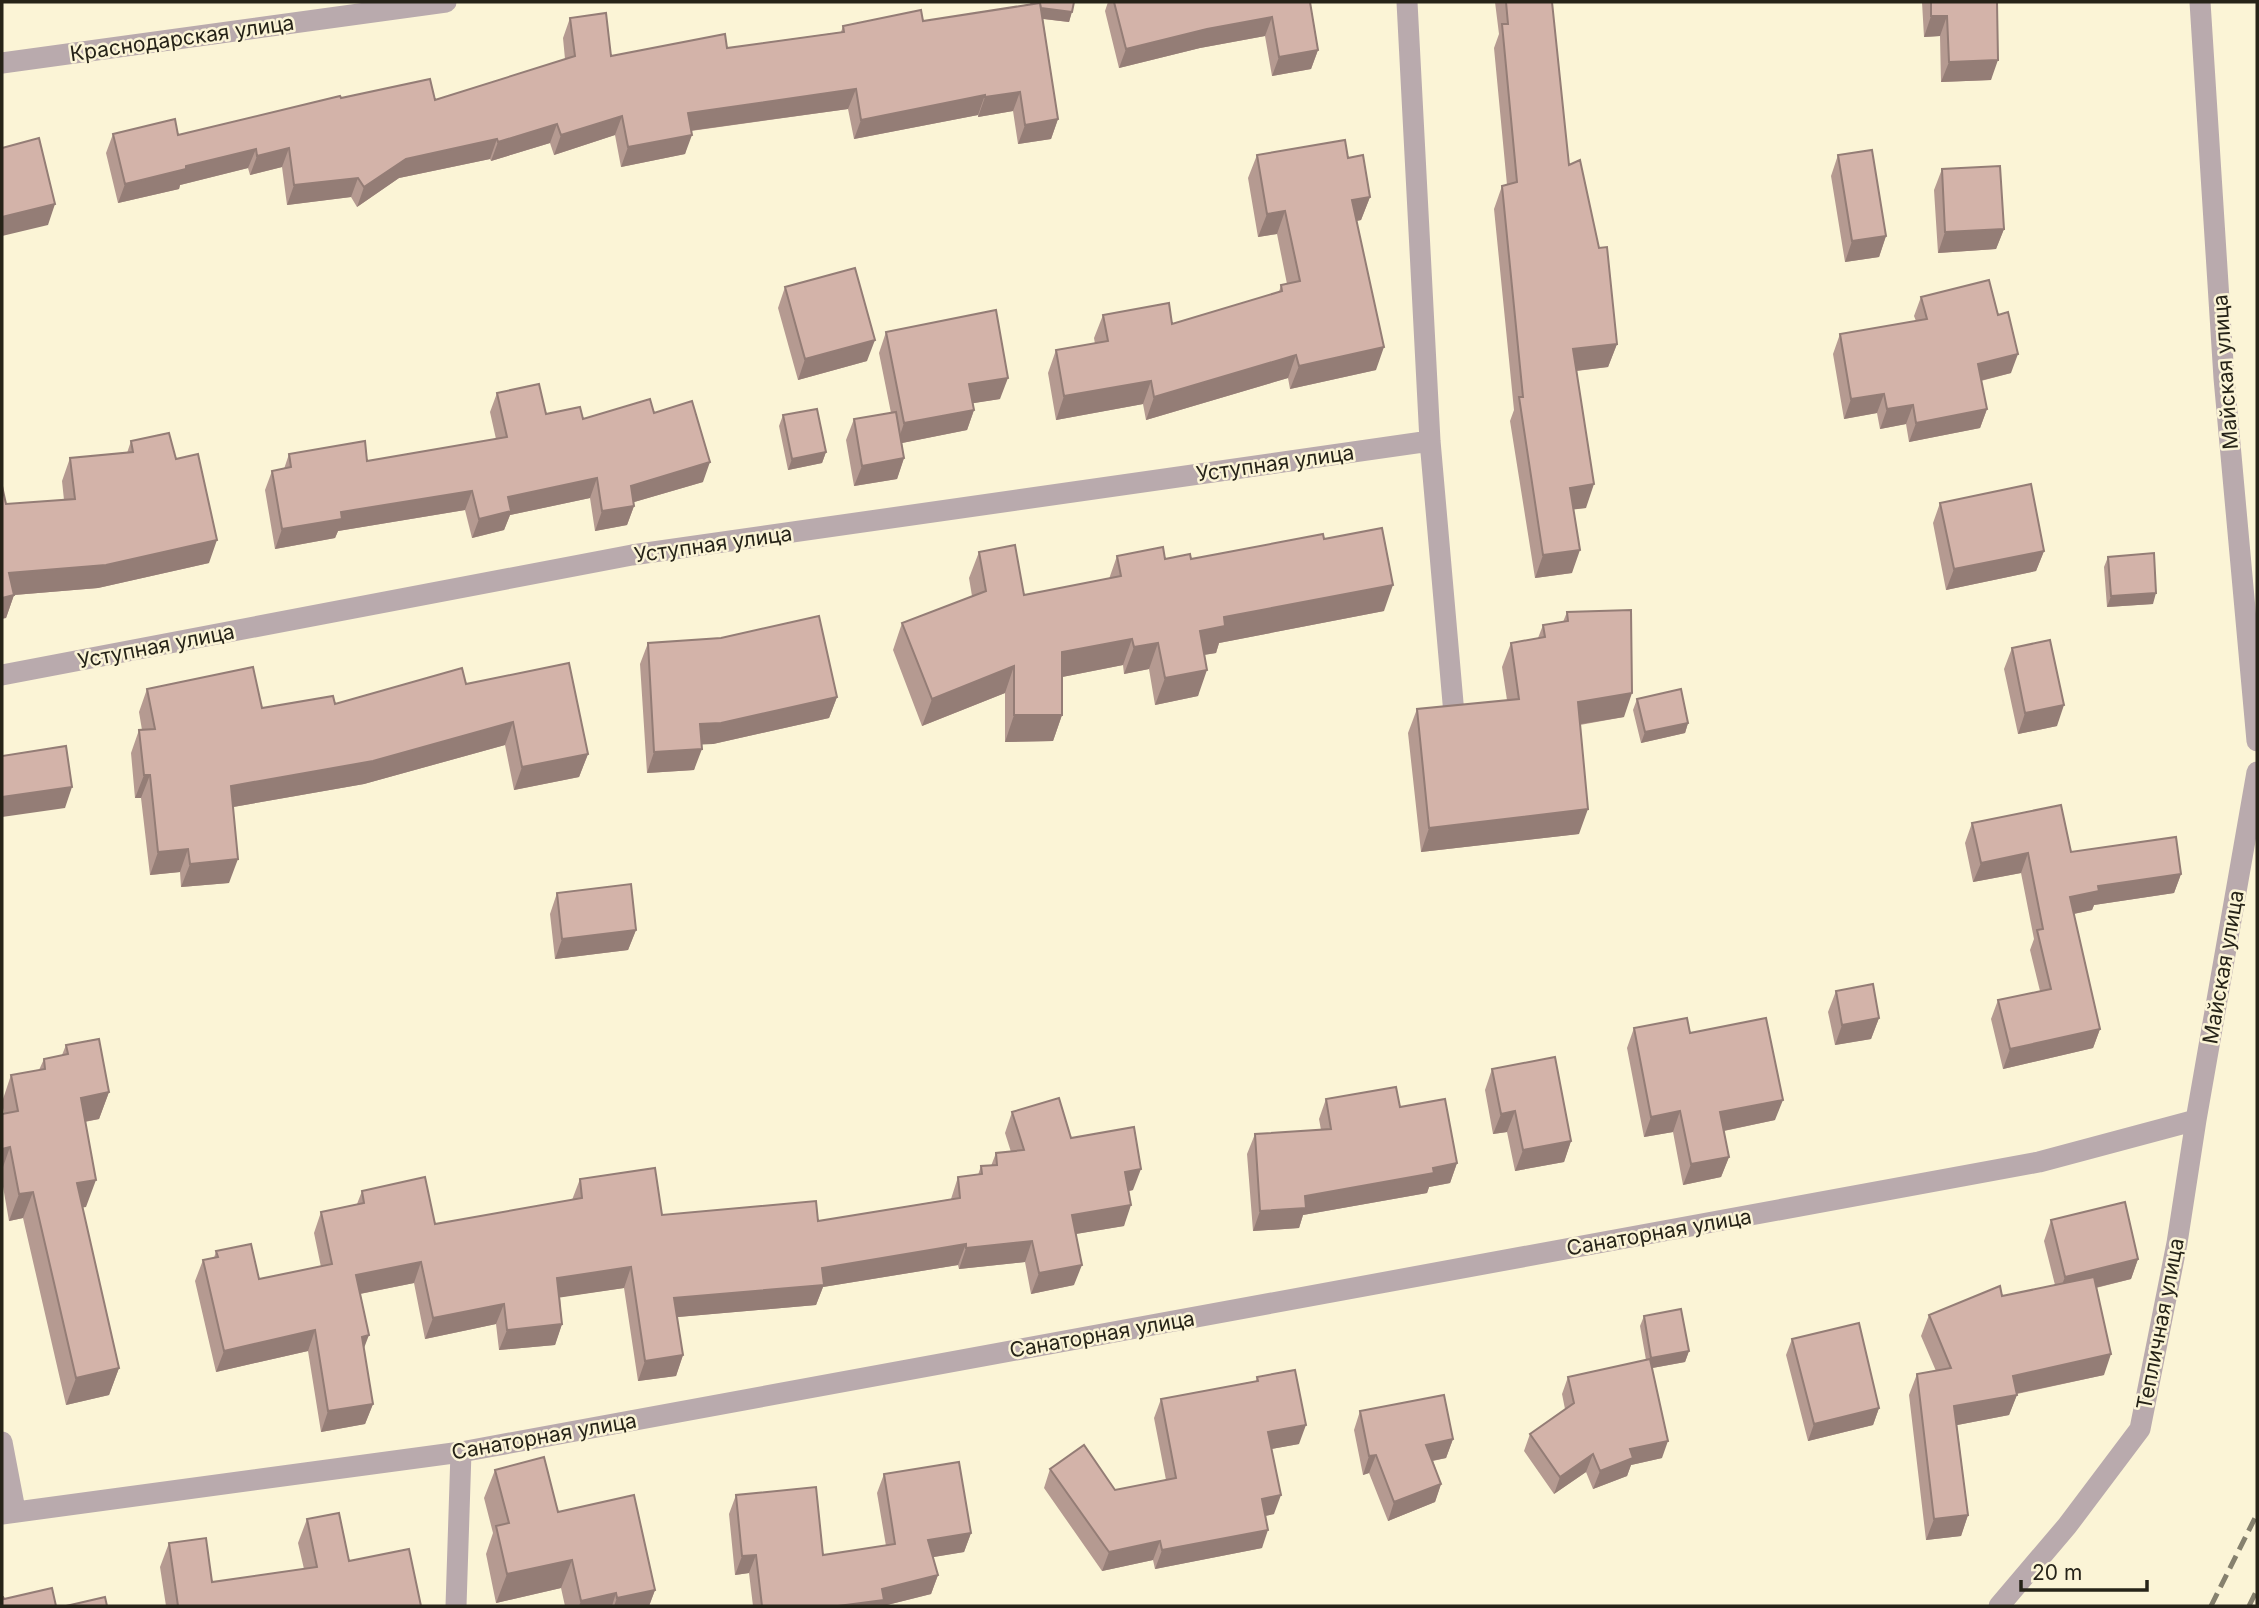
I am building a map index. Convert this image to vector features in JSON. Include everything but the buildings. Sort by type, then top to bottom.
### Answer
[{"type":"street","name":"Краснодарская улица","points":[[2,63],[446,2]]},
{"type":"street","points":[[1408,2],[1430,441],[1454,714]]},
{"type":"street","name":"Майская улица","points":[[2200,2],[2224,379],[2257,741]]},
{"type":"street","name":"Уступная улица","points":[[2,675],[632,555],[1430,441]]},
{"type":"street","name":"Майская улица","points":[[2196,1120],[2257,772]]},
{"type":"street","name":"Санаторная улица","points":[[8,1512],[461,1452],[2039,1162],[2196,1120]]},
{"type":"street","name":"Тепличная улица","points":[[1999,1606],[2067,1525],[2140,1429],[2177,1243],[2196,1120]]},
{"type":"street","points":[[2,1442],[8,1512]]},
{"type":"street","points":[[456,1606],[461,1452]]},
{"type":"railway","points":[[2211,1606],[2257,1514]]},
{"type":"railway","points":[[2249,1606],[2257,1590]]}]
